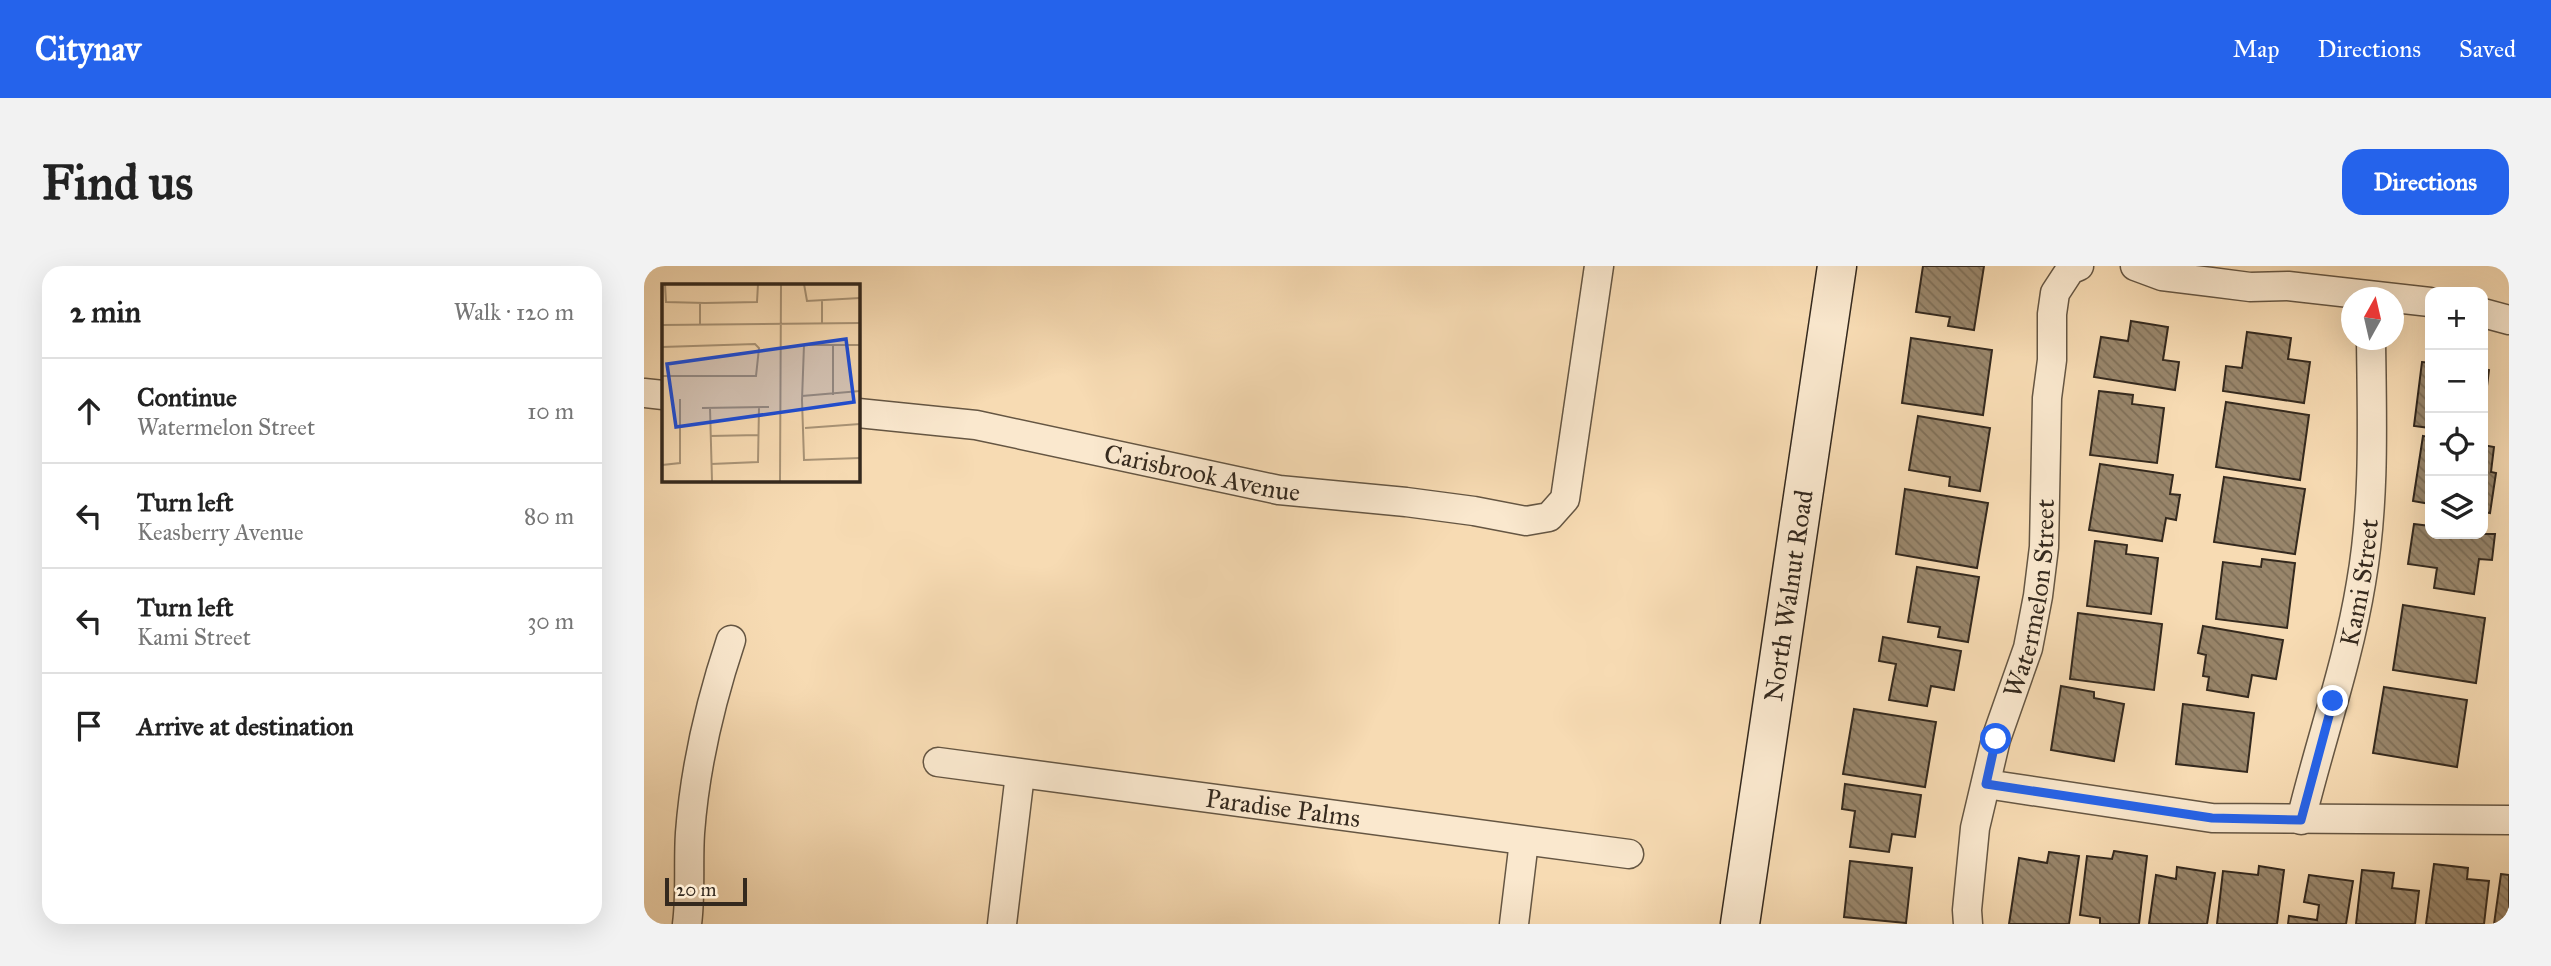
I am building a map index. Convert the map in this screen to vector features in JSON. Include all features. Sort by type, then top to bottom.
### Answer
[{"type":"street","name":"Carisbrook Avenue","points":[[859,412],[976,425],[1279,490],[1406,502],[1526,521],[1549,517],[1565,499],[1569,479],[1599,266]]},
{"type":"street","name":"North Walnut Road","points":[[1740,924],[1837,266]]},
{"type":"street","points":[[2135,266],[2162,276],[2224,284],[2250,287],[2288,286],[2341,292]]},
{"type":"street","name":"Watermelon Street","points":[[1968,924],[1975,828],[1996,739],[2028,648],[2038,596],[2044,547],[2047,398],[2052,360],[2052,314],[2055,293],[2075,268]]},
{"type":"street","points":[[2404,299],[2425,302]]},
{"type":"street","points":[[2488,314],[2509,320]]},
{"type":"street","name":"Kami Street","points":[[2301,820],[2352,632],[2361,584],[2369,528],[2371,350]]},
{"type":"street","points":[[644,393],[662,395]]},
{"type":"street","points":[[687,924],[690,834],[700,748],[712,698],[731,640]]},
{"type":"street","name":"Paradise Palms","points":[[938,762],[1629,854]]},
{"type":"street","points":[[1002,924],[1020,774]]},
{"type":"street","points":[[1986,784],[2212,818],[2509,820]]},
{"type":"street","points":[[1514,924],[1524,841]]},
{"type":"building","points":[[1923,266],[1984,266],[1974,330],[1948,326],[1950,317],[1916,312]]},
{"type":"building","points":[[2131,321],[2168,327],[2163,360],[2179,362],[2175,390],[2094,377],[2101,337],[2128,341]]},
{"type":"building","points":[[2247,332],[2291,338],[2288,359],[2310,362],[2304,403],[2223,391],[2226,366],[2242,368]]},
{"type":"building","points":[[1911,338],[1992,350],[1983,415],[1902,403]]},
{"type":"building","points":[[2422,362],[2425,362],[2425,427],[2414,426]]},
{"type":"building","points":[[2099,391],[2133,395],[2132,404],[2164,408],[2157,463],[2090,455]]},
{"type":"building","points":[[2226,402],[2309,415],[2300,480],[2216,467]]},
{"type":"building","points":[[1918,416],[1990,428],[1980,491],[1949,486],[1950,477],[1909,470]]},
{"type":"building","points":[[2423,436],[2425,436],[2425,503],[2413,501]]},
{"type":"building","points":[[2488,446],[2494,447],[2491,472],[2496,473],[2490,513]]},
{"type":"building","points":[[2100,464],[2173,475],[2170,494],[2180,495],[2176,520],[2166,518],[2162,541],[2089,530]]},
{"type":"building","points":[[2224,477],[2305,489],[2295,554],[2214,542]]},
{"type":"building","points":[[1905,489],[1988,503],[1977,568],[1896,554]]},
{"type":"building","points":[[2414,524],[2425,525],[2425,539],[2488,539],[2488,534],[2495,534],[2492,560],[2479,559],[2474,594],[2434,588],[2437,568],[2408,564]]},
{"type":"building","points":[[2095,541],[2127,545],[2126,554],[2158,558],[2151,614],[2087,606]]},
{"type":"building","points":[[2262,559],[2295,563],[2287,628],[2216,619],[2223,562],[2261,567]]},
{"type":"building","points":[[1917,567],[1979,577],[1968,642],[1938,637],[1940,627],[1908,622]]},
{"type":"building","points":[[2403,605],[2485,618],[2476,683],[2393,670]]},
{"type":"building","points":[[2078,613],[2162,624],[2154,690],[2070,679]]},
{"type":"building","points":[[2203,626],[2283,640],[2276,679],[2252,675],[2248,697],[2207,690],[2209,677],[2203,676],[2206,655],[2198,653]]},
{"type":"building","points":[[1883,637],[1961,651],[1954,690],[1931,686],[1927,706],[1889,700],[1896,664],[1879,661]]},
{"type":"building","points":[[2061,686],[2094,692],[2094,698],[2124,704],[2114,761],[2051,750]]},
{"type":"building","points":[[2384,687],[2467,700],[2457,767],[2373,753]]},
{"type":"building","points":[[2183,704],[2254,713],[2247,772],[2176,764]]},
{"type":"building","points":[[1854,709],[1936,722],[1925,787],[1843,774]]},
{"type":"building","points":[[1845,784],[1921,795],[1915,837],[1892,834],[1889,852],[1850,847],[1855,811],[1842,809]]},
{"type":"building","points":[[2114,851],[2147,856],[2139,924],[2100,924],[2100,918],[2080,915],[2087,856],[2112,859]]},
{"type":"building","points":[[2049,852],[2079,856],[2069,924],[2009,924],[2019,858],[2047,863]]},
{"type":"building","points":[[1850,861],[1912,868],[1906,923],[1844,917]]},
{"type":"building","points":[[2434,864],[2468,868],[2467,879],[2489,881],[2484,924],[2426,924]]},
{"type":"building","points":[[2259,866],[2284,870],[2277,924],[2217,924],[2223,871],[2258,875]]},
{"type":"building","points":[[2177,867],[2215,873],[2207,924],[2149,924],[2156,875],[2176,879]]},
{"type":"building","points":[[2362,870],[2394,873],[2392,888],[2419,891],[2415,924],[2356,924]]},
{"type":"building","points":[[2501,874],[2509,875],[2509,924],[2494,924]]},
{"type":"building","points":[[2309,875],[2353,881],[2346,924],[2288,924],[2289,916],[2317,920],[2319,905],[2304,902]]},
{"type":"route","points":[[1996,739],[1986,784],[2212,818],[2301,820],[2333,701]]}]
